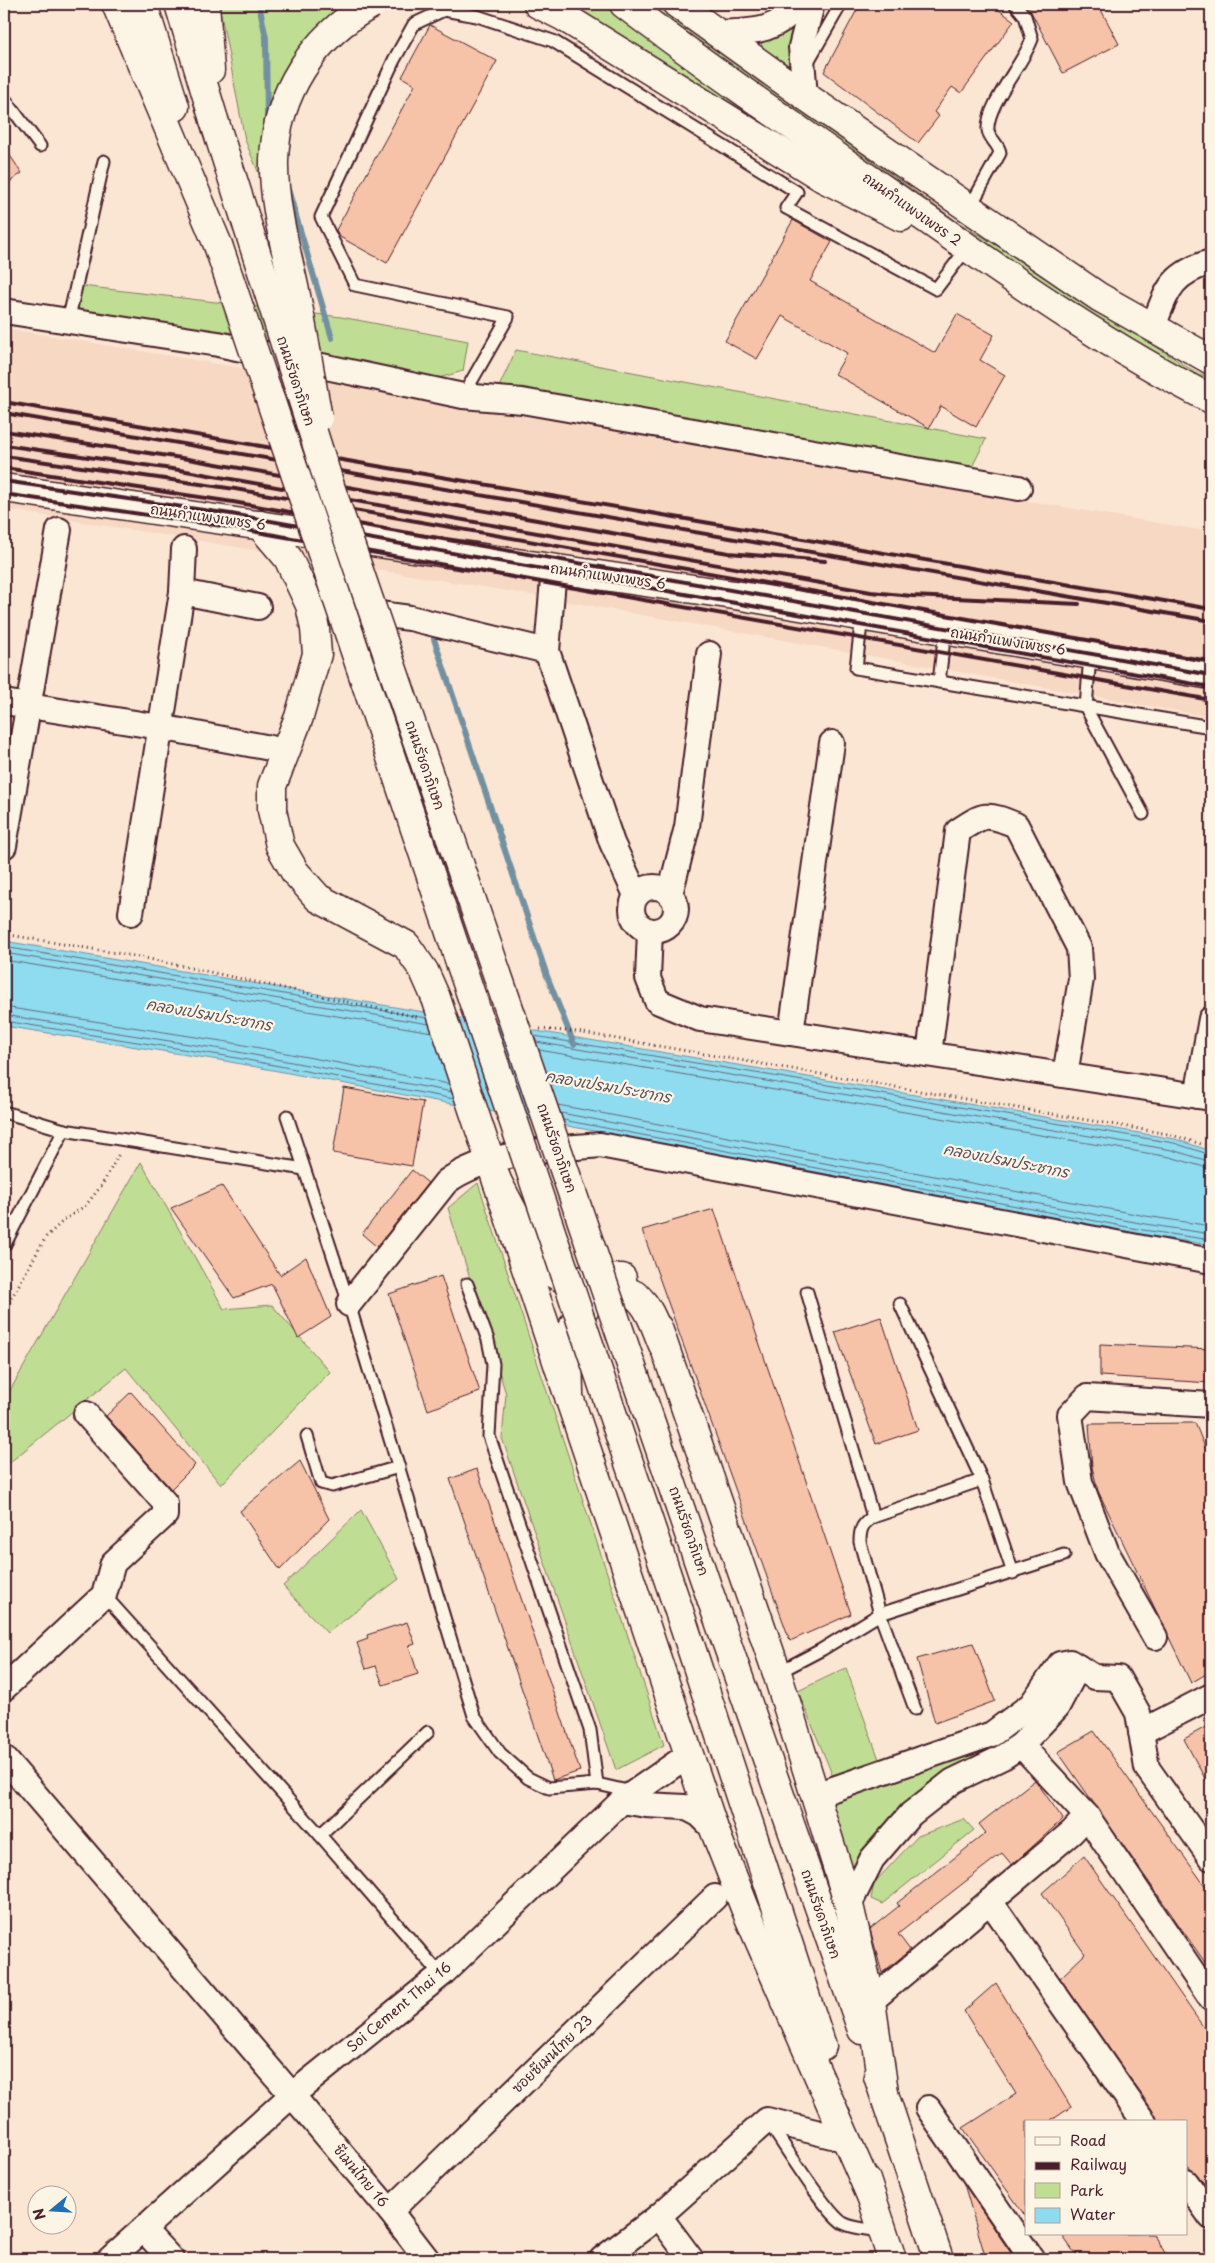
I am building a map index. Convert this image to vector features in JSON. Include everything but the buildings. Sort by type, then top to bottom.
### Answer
[{"type":"main road","points":[[116,4],[218,245]]},
{"type":"main road","points":[[143,4],[218,245],[679,1611],[892,2259]]},
{"type":"main road","name":"ถนนรัชดาภิเษก","points":[[179,4],[331,489],[712,1601],[884,2092],[940,2259]]},
{"type":"main road","points":[[205,4],[214,120]]},
{"type":"main road","points":[[331,489],[278,207],[274,160],[276,137],[288,94],[308,59],[339,25],[372,4]]},
{"type":"main road","name":"ถนนกำแพงเพชร 2","points":[[624,4],[699,60],[968,248],[1122,349],[1211,399]]},
{"type":"main road","points":[[677,4],[715,33],[804,84],[969,209],[1099,297],[1211,360]]},
{"type":"main road","points":[[542,5],[824,179],[902,217],[943,231]]},
{"type":"main road","name":"ถนนกำแพงเพชร 6","points":[[4,488],[741,596],[1211,675]]},
{"type":"main road","points":[[260,524],[288,558],[310,605],[315,628],[317,654],[299,717],[272,786],[272,810],[280,846],[295,872],[318,898],[406,945],[424,971],[427,1008],[479,1127],[714,1829],[756,1933],[872,2198]]},
{"type":"main road","points":[[494,1171],[531,1246],[550,1272],[562,1278],[582,1281],[616,1277],[631,1279],[643,1287],[652,1304],[663,1345],[777,1673],[850,1904],[871,2001],[884,2092]]},
{"type":"main road","points":[[569,1397],[570,1342],[574,1324],[586,1306],[599,1294],[620,1290],[634,1294],[647,1310],[663,1345]]},
{"type":"street","points":[[715,33],[759,31],[775,26],[800,4]]},
{"type":"street","points":[[804,84],[801,47],[803,32],[812,4]]},
{"type":"street","points":[[1153,327],[1168,288],[1180,277],[1211,262]]},
{"type":"street","points":[[4,311],[218,344],[462,396],[522,401],[1019,488]]},
{"type":"street","points":[[4,846],[59,530]]},
{"type":"street","points":[[131,914],[182,592],[184,549]]},
{"type":"street","points":[[554,568],[548,651],[612,843],[636,895],[632,909],[633,917],[637,924],[650,931],[665,928],[675,916],[676,909],[670,894],[687,827],[709,654]]},
{"type":"street","points":[[182,592],[258,606]]},
{"type":"street","points":[[310,605],[410,618],[548,651]]},
{"type":"street","points":[[4,702],[160,727],[286,751]]},
{"type":"street","points":[[791,1033],[832,743]]},
{"type":"street","points":[[929,1054],[958,831],[978,818],[992,816],[1016,825],[1079,948],[1080,979],[1065,1075]]},
{"type":"street","points":[[636,895],[650,887],[657,887],[670,894]]},
{"type":"street","points":[[650,931],[648,978],[657,1001],[700,1019],[1204,1097],[1211,1019]]},
{"type":"street","points":[[349,1304],[446,1182],[466,1169],[494,1171],[566,1148],[600,1145],[1211,1261]]},
{"type":"street","points":[[1155,1636],[1107,1553],[1080,1482],[1070,1415],[1086,1397],[1211,1408]]},
{"type":"street","points":[[4,1688],[104,1595],[113,1563],[165,1515],[165,1504],[86,1414]]},
{"type":"street","points":[[816,1795],[992,1734],[1032,1705],[1060,1664],[1070,1662],[1094,1677],[1118,1678],[1138,1713],[1147,1768],[1211,1858]]},
{"type":"street","points":[[850,1904],[872,1859],[911,1814],[953,1782],[1003,1757],[1022,1745],[1057,1707],[1078,1667]]},
{"type":"street","points":[[1141,1732],[1211,1696]]},
{"type":"street","points":[[1022,1745],[1087,1816],[1211,1999]]},
{"type":"street","name":"Soi Cement Thai 16","points":[[110,2259],[292,2095],[441,1975],[628,1797],[688,1755]]},
{"type":"street","name":"ซีเมนไทย 16","points":[[4,1758],[390,2211],[427,2259]]},
{"type":"street","points":[[628,1797],[646,1805],[685,1807],[700,1815],[714,1829]]},
{"type":"street","points":[[871,2001],[1072,1832],[1087,1816]]},
{"type":"street","name":"ซอยซีเมนไทย 23","points":[[390,2211],[715,1897]]},
{"type":"street","points":[[990,1902],[1143,2120]]},
{"type":"street","points":[[928,2108],[1032,2259]]},
{"type":"street","points":[[602,2259],[660,2216],[767,2120],[848,2140]]},
{"type":"street","points":[[1188,2185],[1211,2217]]},
{"type":"street","points":[[660,2216],[691,2259]]},
{"type":"street","points":[[143,2229],[172,2259]]},
{"type":"lane","points":[[803,32],[821,4]]},
{"type":"lane","points":[[804,84],[841,4]]},
{"type":"lane","points":[[969,209],[1000,154],[1000,149],[989,133],[989,122],[996,104],[1032,39],[1025,16],[1015,4]]},
{"type":"lane","points":[[462,396],[508,318],[355,285],[321,217],[394,60],[414,24],[444,10],[477,16],[553,40],[797,192],[786,208],[936,289],[968,248]]},
{"type":"lane","points":[[4,98],[40,146]]},
{"type":"lane","points":[[68,322],[104,161]]},
{"type":"lane","points":[[862,616],[856,668],[1086,708],[1211,727]]},
{"type":"lane","points":[[938,682],[945,630]]},
{"type":"lane","points":[[1090,654],[1086,708],[1143,814]]},
{"type":"lane","points":[[4,1112],[64,1130],[304,1170]]},
{"type":"lane","points":[[287,1116],[349,1304],[474,1716],[500,1753],[528,1778],[549,1788],[597,1784],[628,1797]]},
{"type":"lane","points":[[4,1246],[64,1130]]},
{"type":"lane","points":[[467,1284],[488,1340],[493,1364],[489,1436],[590,1730],[597,1784]]},
{"type":"lane","points":[[806,1292],[873,1517]]},
{"type":"lane","points":[[900,1304],[982,1480],[1013,1572]]},
{"type":"lane","points":[[307,1436],[322,1483],[332,1486],[398,1467]]},
{"type":"lane","points":[[915,1709],[880,1614],[860,1542],[860,1529],[864,1522],[873,1517],[982,1480]]},
{"type":"lane","points":[[777,1673],[821,1650],[880,1614],[1064,1555]]},
{"type":"lane","points":[[104,1595],[320,1835],[441,1975]]},
{"type":"lane","points":[[320,1835],[428,1732]]},
{"type":"lane","points":[[767,2120],[828,2207],[842,2222],[855,2228],[883,2231]]},
{"type":"path","points":[[4,934],[427,1008]]},
{"type":"path","points":[[530,1028],[577,1032],[1168,1134],[1211,1147]]},
{"type":"path","points":[[4,1311],[46,1237],[63,1221],[86,1205],[102,1185],[128,1140]]},
{"type":"shaded area","points":[[4,328],[1211,532],[1211,717],[520,593],[4,509]]},
{"type":"green space","points":[[219,4],[360,4],[307,46],[264,186],[245,140]]},
{"type":"green space","points":[[556,4],[604,4],[826,164]]},
{"type":"green space","points":[[644,4],[656,4],[715,49],[958,222],[1067,288],[1187,367],[1211,379],[1211,385],[1189,375],[1090,315],[909,197]]},
{"type":"green space","points":[[795,23],[790,47],[790,66],[762,47],[761,42]]},
{"type":"green space","points":[[82,286],[341,317],[468,341],[463,371],[432,380],[75,316]]},
{"type":"green space","points":[[516,350],[986,439],[971,469],[497,391]]},
{"type":"green space","points":[[141,1162],[224,1309],[272,1305],[330,1372],[221,1485],[126,1368],[4,1467],[4,1401]]},
{"type":"green space","points":[[478,1183],[664,1745],[616,1770],[502,1438],[506,1394],[448,1208]]},
{"type":"green space","points":[[361,1510],[399,1579],[327,1633],[283,1586]]},
{"type":"green space","points":[[846,1668],[880,1762],[834,1779],[798,1691]]},
{"type":"green space","points":[[1015,1728],[1007,1743],[889,1824],[852,1870],[830,1797]]},
{"type":"green space","points":[[964,1819],[974,1830],[882,1904],[871,1899],[874,1883],[918,1836]]},
{"type":"water","name":"คลองเปรมประชากร","points":[[4,941],[1175,1139],[1211,1151],[1211,1245],[1143,1235],[225,1061],[4,1026]]},
{"type":"waterway","points":[[259,4],[266,38],[268,124]]},
{"type":"waterway","points":[[288,189],[332,338]]},
{"type":"waterway","points":[[434,639],[547,976],[574,1044]]},
{"type":"railway","points":[[4,402],[1211,609]]},
{"type":"railway","points":[[4,413],[1211,621]]},
{"type":"railway","points":[[4,431],[188,459],[729,553],[825,561]]},
{"type":"railway","points":[[4,445],[186,471],[871,592],[912,596],[1079,604]]},
{"type":"railway","points":[[4,456],[235,489],[1211,662]]},
{"type":"railway","points":[[4,468],[233,502],[1211,675]]},
{"type":"railway","points":[[4,481],[231,514],[1211,687]]},
{"type":"railway","points":[[4,494],[229,527],[1211,700]]}]
